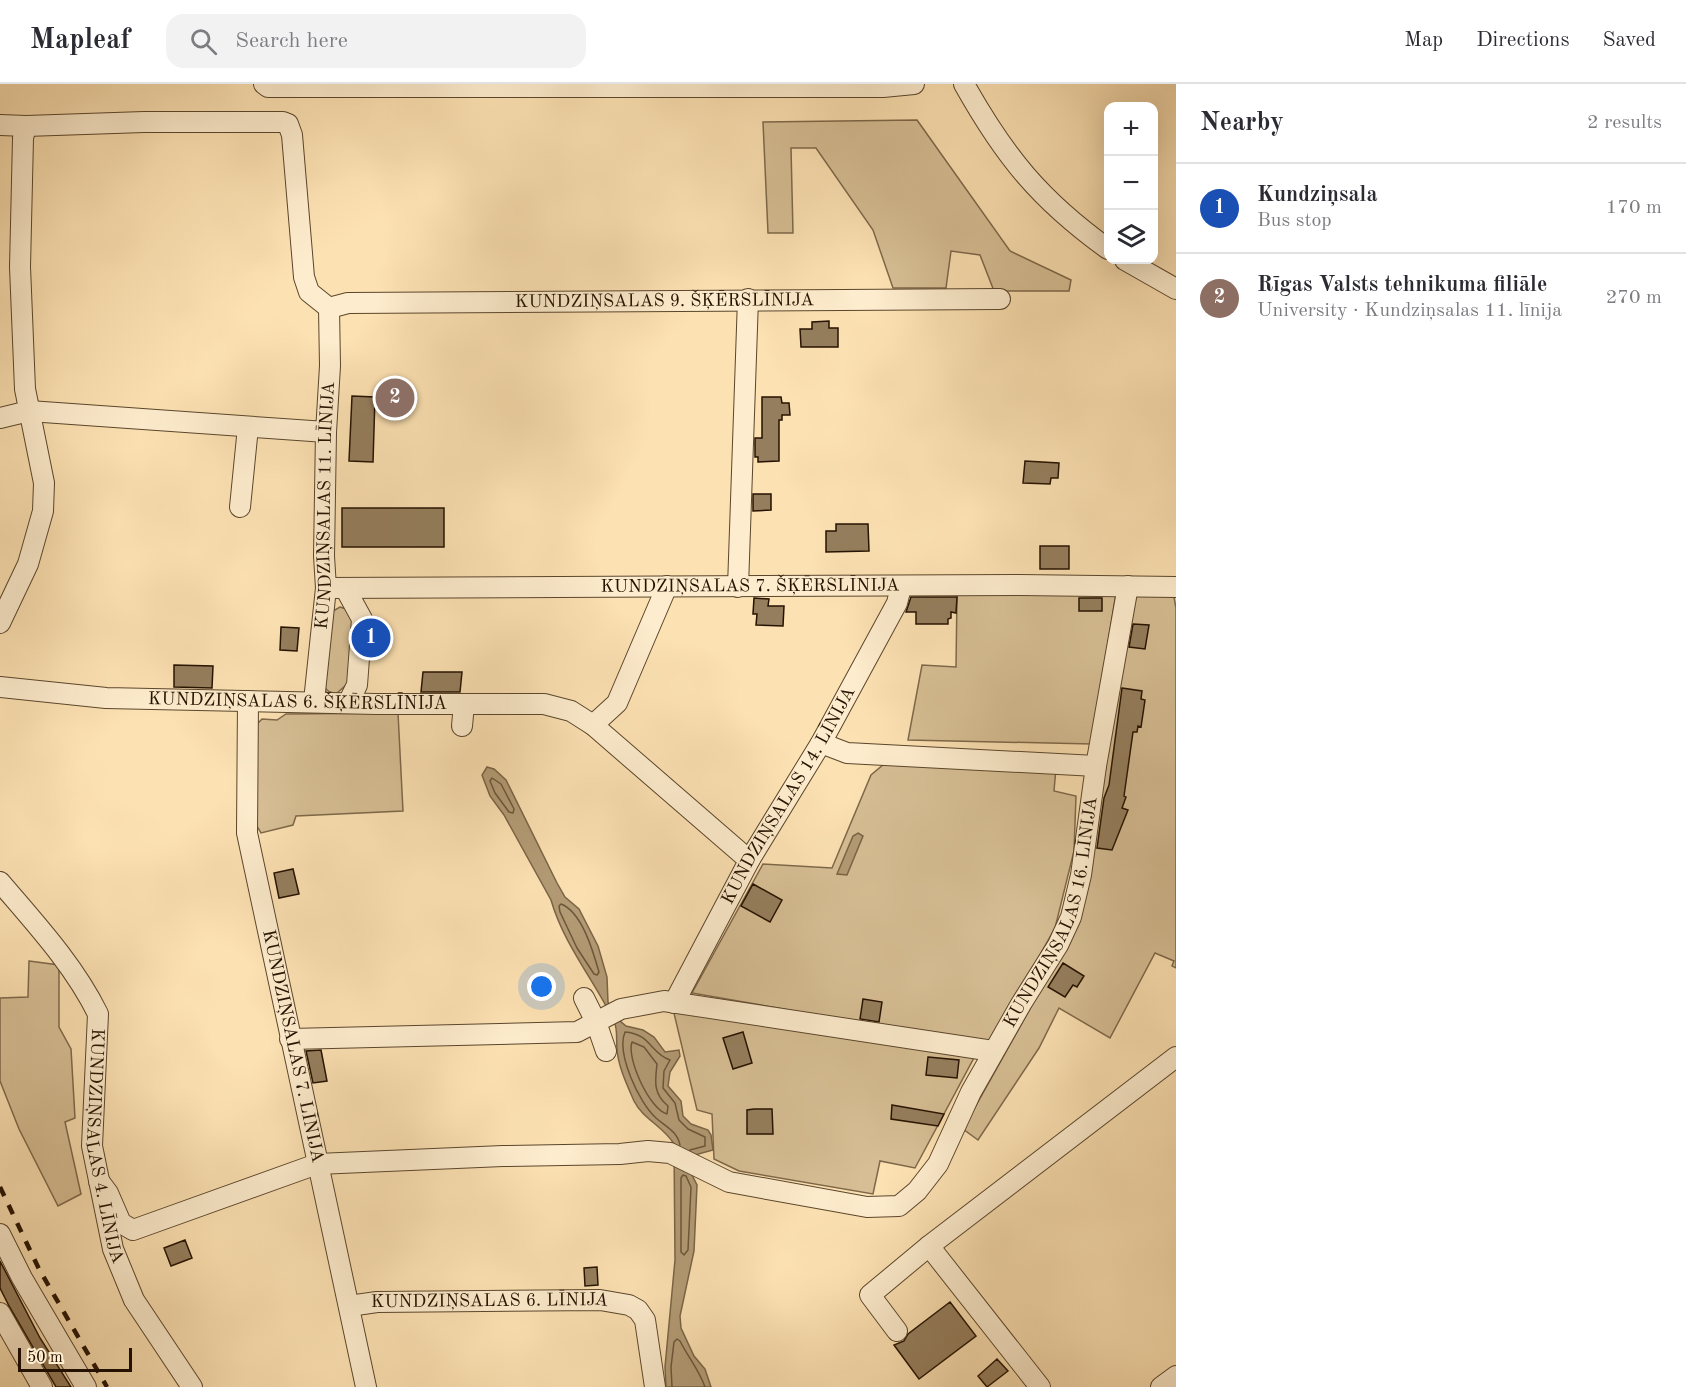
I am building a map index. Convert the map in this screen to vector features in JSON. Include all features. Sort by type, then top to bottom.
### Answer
[{"type":"street","points":[[264,84],[268,87],[613,85],[884,87],[914,84]]},
{"type":"street","points":[[964,84],[994,135],[1021,172],[1076,226],[1104,246]]},
{"type":"street","points":[[0,125],[144,122],[283,122],[288,124],[292,135],[304,277],[309,292],[329,308]]},
{"type":"street","points":[[0,623],[28,564],[43,511],[44,483],[25,389],[20,267],[22,138],[26,126]]},
{"type":"street","points":[[1132,264],[1176,289]]},
{"type":"street","name":"KUNDZIŅSALAS 9. ŠĶĒRSLĪNIJA","points":[[329,308],[348,303],[1000,299]]},
{"type":"street","points":[[738,587],[748,300]]},
{"type":"street","name":"KUNDZIŅSALAS 11. LĪNIJA","points":[[314,701],[336,588],[324,556],[326,432],[330,366],[329,308]]},
{"type":"street","points":[[0,418],[29,411],[326,432]]},
{"type":"street","points":[[240,507],[248,427]]},
{"type":"street","points":[[593,725],[617,703],[667,586]]},
{"type":"street","name":"KUNDZIŅSALAS 16. LĪNIJA","points":[[317,1164],[502,1156],[620,1154],[648,1151],[670,1154],[729,1182],[867,1207],[899,1206],[917,1191],[938,1164],[954,1125],[993,1052],[1058,945],[1071,917],[1081,875],[1096,766],[1128,586]]},
{"type":"street","name":"KUNDZIŅSALAS 14. LĪNIJA","points":[[674,1003],[750,859],[821,743],[897,603],[901,587]]},
{"type":"street","name":"KUNDZIŅSALAS 7. ŠĶĒRSLĪNIJA","points":[[336,588],[1176,587]]},
{"type":"street","points":[[336,588],[362,619],[357,685],[348,703]]},
{"type":"street","name":"KUNDZIŅSALAS 6. ŠĶĒRSLĪNIJA","points":[[0,687],[106,698],[544,704],[571,711],[593,725],[750,859]]},
{"type":"street","name":"KUNDZIŅSALAS 7. LĪNIJA","points":[[248,701],[247,833],[366,1387]]},
{"type":"street","points":[[462,726],[464,704]]},
{"type":"street","points":[[821,743],[847,753],[1096,766]]},
{"type":"street","name":"KUNDZIŅSALAS 4. LĪNIJA","points":[[0,882],[52,943],[90,996],[98,1014],[92,1146],[113,1248],[134,1300],[192,1387]]},
{"type":"street","points":[[584,998],[599,1021],[606,1051]]},
{"type":"street","points":[[290,1039],[577,1032],[621,1010],[664,1001],[993,1052]]},
{"type":"street","points":[[897,1331],[870,1295],[929,1246],[1176,1058]]},
{"type":"street","points":[[99,1181],[108,1193],[121,1223],[133,1230],[317,1164]]},
{"type":"street","points":[[0,1234],[48,1324],[86,1387]]},
{"type":"street","points":[[929,1246],[1040,1387]]},
{"type":"street","name":"KUNDZIŅSALAS 6. LĪNIJA","points":[[349,1306],[377,1302],[576,1300],[600,1300],[629,1305],[638,1310],[645,1320],[655,1387]]},
{"type":"street","points":[[0,1313],[42,1387]]},
{"type":"street","points":[[1161,1387],[1176,1376]]},
{"type":"shaded area","points":[[917,120],[1010,251],[1071,280],[1069,291],[994,291],[980,255],[951,251],[946,288],[893,288],[873,230],[816,148],[791,148],[793,233],[768,233],[763,122]]},
{"type":"shaded area","points":[[1133,591],[1174,597],[1176,608],[1176,968],[1172,966],[1174,961],[1155,953],[1110,1038],[1059,1008],[1039,1048],[978,1140],[963,1129],[1080,919]]},
{"type":"shaded area","points":[[1116,593],[1092,744],[908,740],[922,665],[956,667],[957,594]]},
{"type":"shaded area","points":[[340,607],[346,609],[352,617],[350,677],[346,685],[336,694],[326,689],[324,672],[333,611]]},
{"type":"shaded area","points":[[398,713],[403,811],[296,816],[293,825],[261,833],[255,823],[256,725],[262,719],[277,720],[286,714]]},
{"type":"shaded area","points":[[890,759],[1056,768],[1054,791],[1076,796],[1074,851],[1055,928],[989,1045],[692,993],[763,864],[832,868],[871,775]]},
{"type":"shaded area","points":[[29,961],[59,965],[59,1027],[71,1049],[75,1118],[65,1122],[81,1194],[58,1206],[19,1129],[0,1081],[0,998],[28,997]]},
{"type":"shaded area","points":[[673,1009],[976,1054],[915,1168],[880,1161],[873,1194],[739,1171],[714,1159],[712,1114],[697,1110]]},
{"type":"water","points":[[487,767],[494,769],[506,780],[557,883],[565,897],[579,909],[598,946],[607,977],[608,1002],[613,1015],[626,1026],[643,1030],[654,1037],[665,1052],[679,1050],[680,1056],[670,1072],[668,1086],[681,1101],[683,1116],[691,1124],[708,1130],[711,1135],[713,1150],[691,1156],[691,1173],[697,1185],[694,1251],[680,1316],[681,1328],[694,1356],[705,1369],[711,1387],[666,1387],[665,1367],[675,1260],[674,1144],[634,1101],[619,1062],[614,1021],[571,947],[551,900],[504,815],[490,796],[482,775]]},
{"type":"water","points":[[858,833],[863,836],[847,875],[837,874],[853,836]]},
{"type":"building","points":[[829,321],[829,328],[838,328],[838,347],[801,347],[800,329],[812,329],[812,322]]},
{"type":"building","points":[[352,396],[375,397],[373,462],[349,461]]},
{"type":"building","points":[[762,397],[781,397],[782,403],[789,403],[790,415],[782,415],[782,420],[779,420],[779,461],[758,462],[758,457],[755,457],[755,438],[762,438]]},
{"type":"building","points":[[1025,461],[1059,463],[1058,478],[1051,478],[1050,484],[1023,483]]},
{"type":"building","points":[[753,494],[771,494],[771,510],[753,511]]},
{"type":"building","points":[[342,508],[444,508],[444,547],[342,547]]},
{"type":"building","points":[[836,524],[868,524],[869,551],[826,552],[826,531],[836,531]]},
{"type":"building","points":[[1040,546],[1069,546],[1069,569],[1040,569]]},
{"type":"building","points":[[911,597],[957,597],[956,613],[951,612],[948,624],[916,624],[916,612],[906,612]]},
{"type":"building","points":[[754,598],[769,599],[768,606],[784,606],[783,626],[756,625],[757,614],[753,614]]},
{"type":"building","points":[[1079,598],[1102,598],[1102,611],[1079,611]]},
{"type":"building","points":[[1133,624],[1149,625],[1145,649],[1129,647]]},
{"type":"building","points":[[281,627],[299,628],[297,651],[280,650]]},
{"type":"building","points":[[174,665],[213,666],[212,688],[174,687]]},
{"type":"building","points":[[423,672],[462,672],[460,692],[421,692]]},
{"type":"building","points":[[1122,688],[1142,691],[1141,699],[1145,700],[1141,727],[1138,726],[1137,732],[1133,732],[1124,796],[1126,797],[1122,808],[1128,810],[1112,850],[1097,848],[1104,798],[1109,785]]},
{"type":"building","points":[[293,869],[299,894],[279,898],[274,873]]},
{"type":"building","points":[[753,884],[782,900],[770,922],[741,906]]},
{"type":"building","points":[[1063,963],[1084,976],[1077,987],[1073,985],[1065,997],[1048,987]]},
{"type":"building","points":[[863,999],[882,1002],[879,1022],[860,1019]]},
{"type":"building","points":[[743,1032],[752,1063],[733,1069],[723,1038]]},
{"type":"building","points":[[321,1050],[327,1081],[313,1083],[306,1051]]},
{"type":"building","points":[[928,1057],[959,1060],[957,1078],[926,1075]]},
{"type":"building","points":[[892,1105],[944,1114],[938,1126],[891,1119]]},
{"type":"building","points":[[772,1109],[773,1134],[747,1134],[747,1110]]},
{"type":"building","points":[[185,1240],[192,1258],[171,1266],[164,1248]]},
{"type":"building","points":[[0,1261],[40,1338],[71,1387],[56,1387],[9,1306],[0,1288]]},
{"type":"building","points":[[597,1267],[598,1285],[585,1286],[584,1268]]},
{"type":"building","points":[[950,1302],[976,1336],[919,1379],[894,1345],[904,1341],[908,1334]]},
{"type":"building","points":[[997,1359],[1008,1371],[987,1387],[978,1376]]},
{"type":"railway","points":[[0,1187],[39,1269],[107,1387]]},
{"type":"place","name":"Rīgas Valsts tehnikuma filiāle","points":[[395,398]]},
{"type":"place","name":"Kundziņsala","points":[[371,638]]}]
